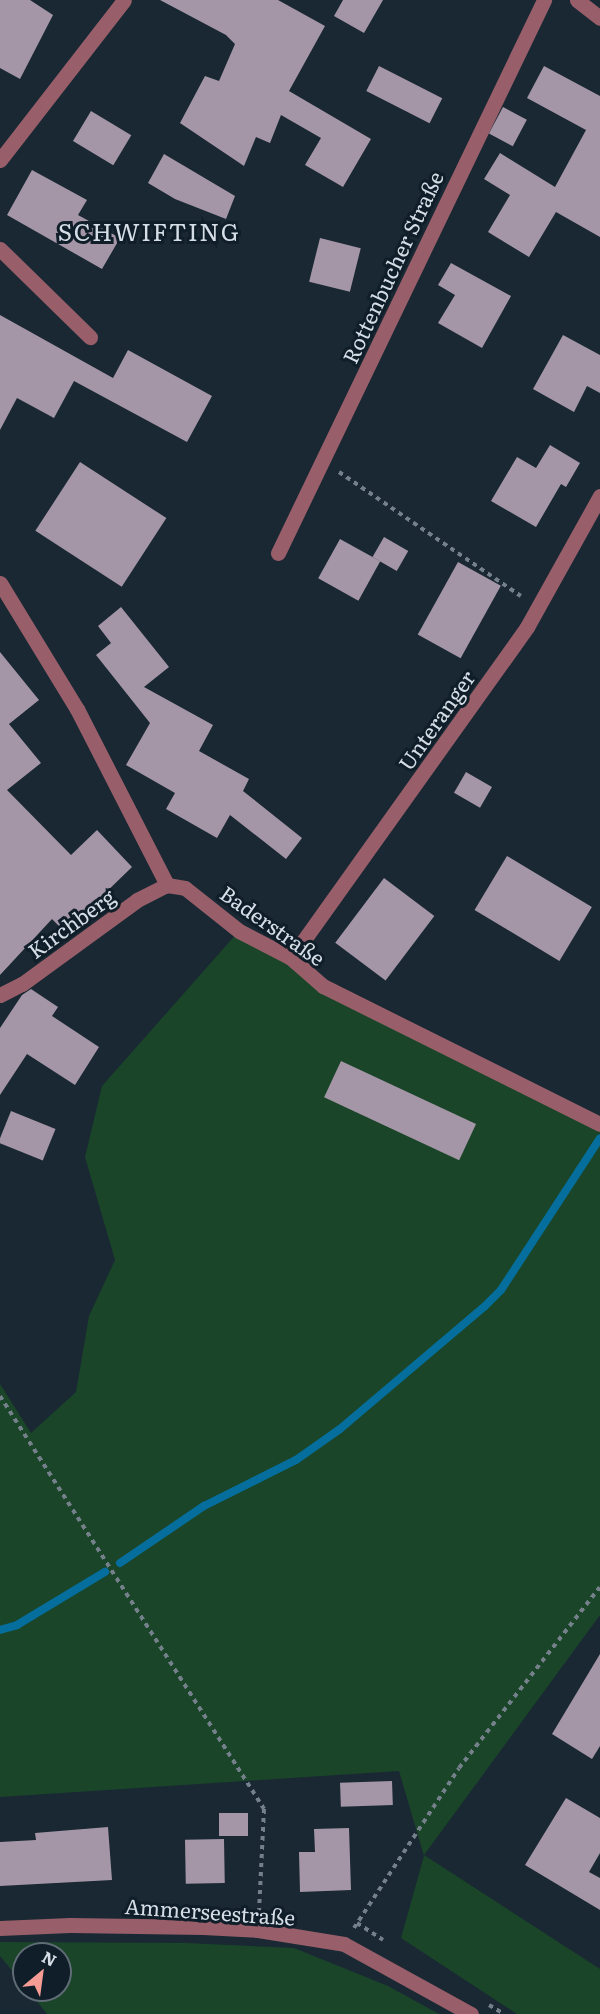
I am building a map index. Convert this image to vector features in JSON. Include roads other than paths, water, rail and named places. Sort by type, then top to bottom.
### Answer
[{"type":"street","points":[[0,160],[124,0]]},
{"type":"street","name":"Rottenbucher Straße","points":[[278,553],[544,0]]},
{"type":"street","points":[[577,0],[600,18]]},
{"type":"street","points":[[0,249],[90,337]]},
{"type":"street","name":"Unteranger","points":[[291,958],[538,608],[600,496]]},
{"type":"street","points":[[0,583],[77,709],[167,885]]},
{"type":"street","name":"Baderstraße","points":[[167,885],[185,888],[238,931],[291,958],[323,986],[600,1124]]},
{"type":"street","name":"Kirchberg","points":[[0,995],[22,984],[137,900],[167,885]]},
{"type":"street","name":"Ammerseestraße","points":[[0,1928],[70,1924],[258,1930],[344,1944],[471,2014]]},
{"type":"waterway","points":[[120,1563],[204,1506],[296,1460],[340,1429],[484,1307],[501,1290],[600,1138]]},
{"type":"waterway","points":[[0,1630],[17,1625],[105,1572]]},
{"type":"district","name":"SCHWIFTING","points":[[149,231]]}]
